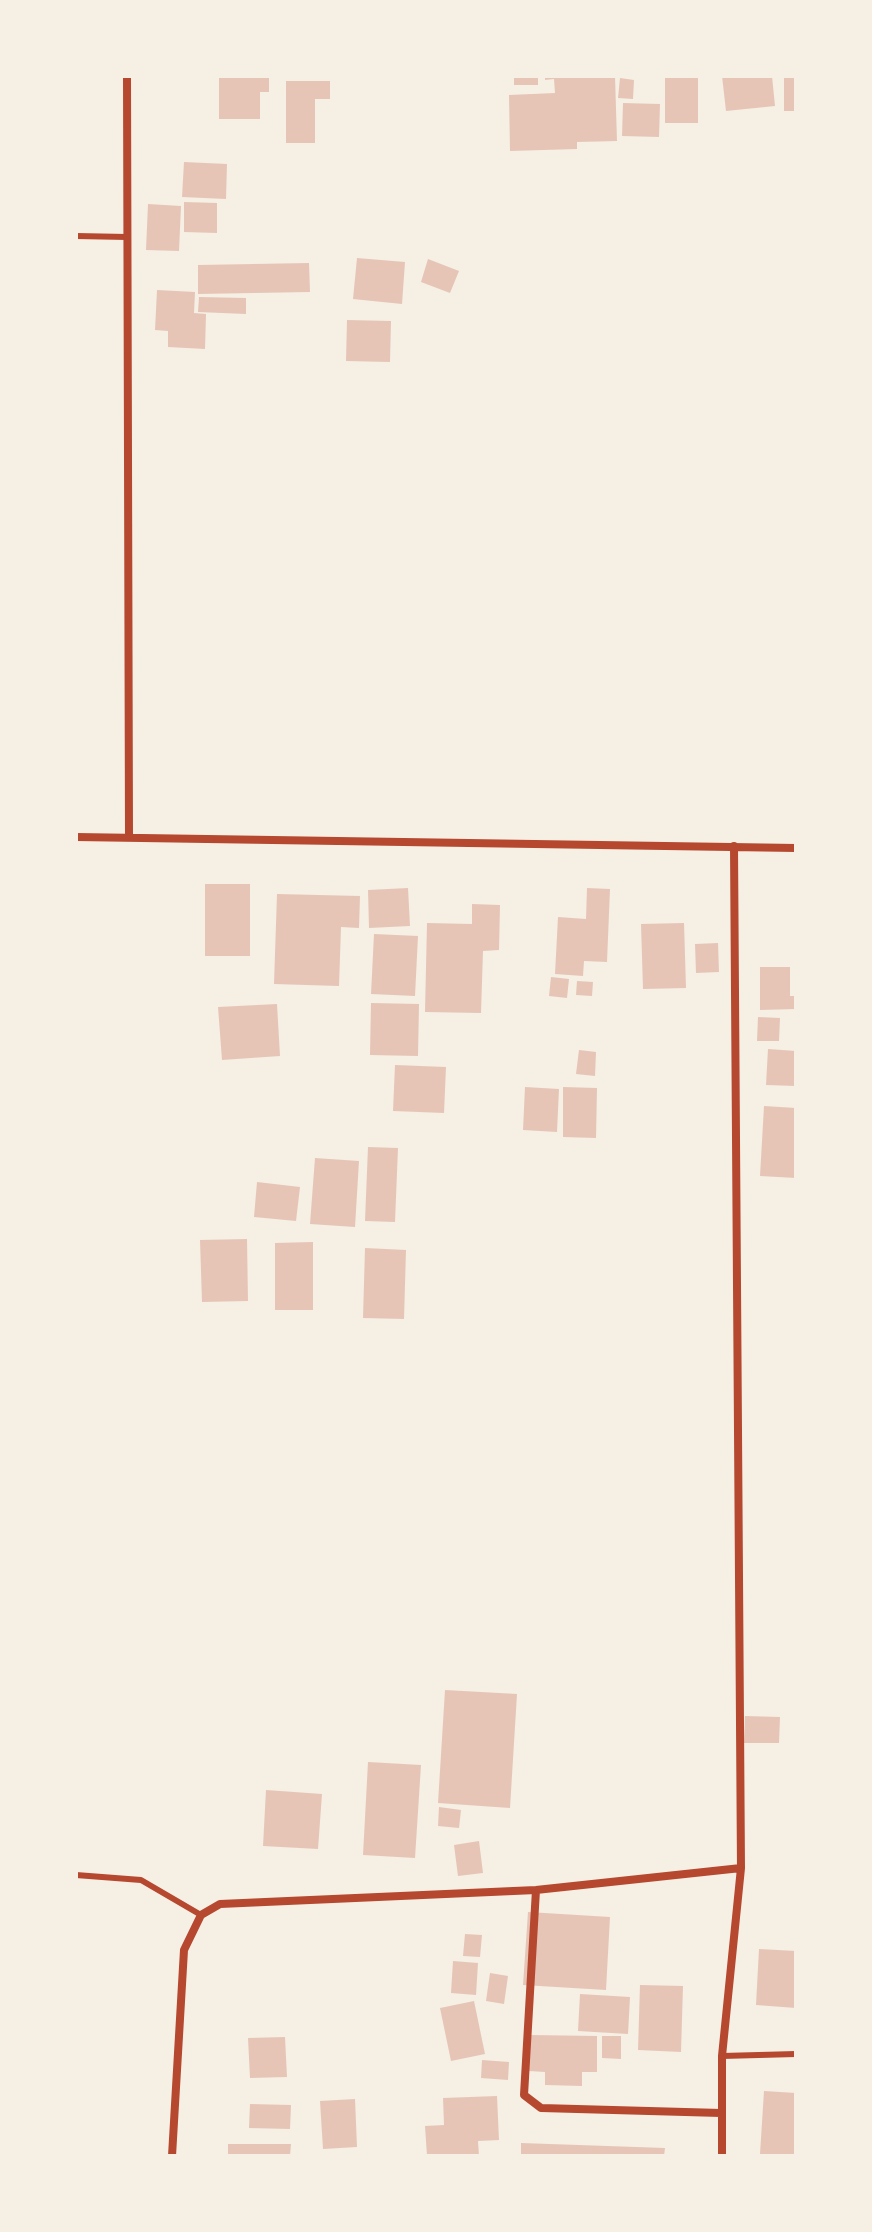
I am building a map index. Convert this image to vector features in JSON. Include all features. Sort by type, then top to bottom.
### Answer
[{"type":"street","points":[[127,76],[129,837]]},
{"type":"street","points":[[76,837],[796,848]]},
{"type":"street","points":[[722,2156],[722,2056],[741,1868],[734,846]]},
{"type":"street","points":[[172,2156],[184,1950],[201,1915],[220,1904],[536,1890],[741,1868]]},
{"type":"street","points":[[536,1890],[524,2095],[541,2108],[721,2113]]},
{"type":"lane","points":[[76,236],[127,237]]},
{"type":"lane","points":[[76,1875],[141,1880],[201,1915]]},
{"type":"lane","points":[[722,2056],[796,2054]]},
{"type":"building","points":[[219,76],[269,76],[269,92],[260,92],[260,119],[219,119]]},
{"type":"building","points":[[514,76],[538,76],[538,85],[514,85]]},
{"type":"building","points":[[545,76],[615,76],[617,141],[577,142],[577,149],[510,151],[509,95],[555,93],[554,79],[545,80]]},
{"type":"building","points":[[665,76],[698,76],[698,123],[665,123]]},
{"type":"building","points":[[722,76],[772,76],[775,106],[726,111]]},
{"type":"building","points":[[784,77],[796,77],[796,111],[784,111]]},
{"type":"building","points":[[620,78],[634,80],[633,99],[618,98]]},
{"type":"building","points":[[286,81],[330,81],[330,99],[315,99],[315,143],[286,143]]},
{"type":"building","points":[[623,103],[660,104],[659,137],[622,136]]},
{"type":"building","points":[[184,162],[227,164],[226,199],[182,197]]},
{"type":"building","points":[[184,202],[217,203],[217,233],[184,232]]},
{"type":"building","points":[[148,204],[181,206],[179,251],[146,250]]},
{"type":"building","points":[[357,258],[405,262],[402,304],[353,299]]},
{"type":"building","points":[[428,259],[459,271],[450,293],[421,282]]},
{"type":"building","points":[[309,263],[310,292],[198,294],[198,265]]},
{"type":"building","points":[[157,290],[195,292],[194,313],[206,314],[205,349],[168,347],[168,331],[155,330]]},
{"type":"building","points":[[199,297],[246,298],[246,314],[198,312]]},
{"type":"building","points":[[347,320],[391,321],[390,362],[346,361]]},
{"type":"building","points":[[205,884],[250,884],[250,956],[205,956]]},
{"type":"building","points":[[408,888],[410,926],[369,928],[368,890]]},
{"type":"building","points":[[587,888],[610,889],[607,962],[584,961],[583,976],[555,974],[558,917],[586,919]]},
{"type":"building","points":[[277,894],[360,896],[359,928],[341,927],[339,986],[274,984]]},
{"type":"building","points":[[472,904],[500,905],[499,950],[483,951],[481,1013],[425,1012],[427,923],[472,924]]},
{"type":"building","points":[[684,923],[686,988],[643,989],[641,924]]},
{"type":"building","points":[[374,934],[418,936],[415,996],[371,994]]},
{"type":"building","points":[[718,943],[719,972],[696,973],[695,944]]},
{"type":"building","points":[[760,967],[790,967],[790,996],[796,996],[796,1009],[760,1010]]},
{"type":"building","points":[[551,977],[569,979],[567,998],[549,996]]},
{"type":"building","points":[[577,981],[593,982],[592,996],[576,995]]},
{"type":"building","points":[[371,1003],[419,1004],[418,1056],[370,1055]]},
{"type":"building","points":[[277,1004],[280,1056],[222,1060],[218,1007]]},
{"type":"building","points":[[758,1017],[780,1018],[779,1041],[757,1041]]},
{"type":"building","points":[[768,1049],[796,1051],[796,1086],[766,1085]]},
{"type":"building","points":[[579,1050],[596,1052],[595,1076],[576,1074]]},
{"type":"building","points":[[395,1065],[446,1067],[444,1113],[393,1111]]},
{"type":"building","points":[[525,1087],[559,1089],[557,1132],[523,1130]]},
{"type":"building","points":[[563,1087],[597,1088],[596,1138],[563,1137]]},
{"type":"building","points":[[764,1106],[796,1108],[796,1178],[760,1176]]},
{"type":"building","points":[[368,1147],[398,1148],[395,1222],[365,1221]]},
{"type":"building","points":[[315,1158],[359,1161],[355,1227],[310,1224]]},
{"type":"building","points":[[257,1182],[300,1187],[296,1221],[254,1217]]},
{"type":"building","points":[[247,1239],[248,1301],[202,1302],[200,1240]]},
{"type":"building","points":[[313,1242],[313,1310],[275,1310],[275,1243]]},
{"type":"building","points":[[365,1248],[406,1250],[404,1319],[363,1318]]},
{"type":"building","points":[[445,1690],[517,1694],[510,1808],[438,1803]]},
{"type":"building","points":[[745,1716],[780,1717],[779,1743],[744,1743]]},
{"type":"building","points":[[368,1762],[421,1765],[415,1858],[363,1855]]},
{"type":"building","points":[[266,1790],[322,1794],[318,1849],[263,1846]]},
{"type":"building","points":[[439,1807],[461,1810],[459,1828],[438,1826]]},
{"type":"building","points":[[479,1841],[483,1873],[458,1876],[454,1845]]},
{"type":"building","points":[[528,1912],[610,1917],[606,1990],[523,1985]]},
{"type":"building","points":[[465,1934],[482,1935],[480,1957],[463,1956]]},
{"type":"building","points":[[759,1949],[796,1951],[796,2008],[756,2005]]},
{"type":"building","points":[[453,1961],[478,1963],[476,1995],[451,1993]]},
{"type":"building","points":[[490,1973],[508,1976],[504,2004],[486,2001]]},
{"type":"building","points":[[640,1985],[683,1986],[681,2052],[638,2050]]},
{"type":"building","points":[[580,1994],[630,1997],[628,2034],[578,2031]]},
{"type":"building","points":[[474,2001],[485,2054],[451,2061],[440,2008]]},
{"type":"building","points":[[530,2035],[597,2036],[597,2072],[582,2072],[582,2086],[545,2085],[545,2072],[529,2071]]},
{"type":"building","points":[[602,2036],[621,2036],[621,2059],[602,2058]]},
{"type":"building","points":[[285,2037],[287,2077],[250,2078],[248,2038]]},
{"type":"building","points":[[482,2060],[509,2062],[508,2080],[481,2078]]},
{"type":"building","points":[[764,2091],[796,2093],[796,2156],[760,2154]]},
{"type":"building","points":[[497,2096],[499,2140],[478,2141],[479,2156],[427,2156],[425,2126],[444,2125],[443,2098]]},
{"type":"building","points":[[355,2099],[357,2147],[323,2149],[320,2101]]},
{"type":"building","points":[[250,2104],[291,2105],[290,2129],[249,2128]]},
{"type":"building","points":[[521,2143],[665,2148],[664,2156],[521,2156]]},
{"type":"building","points":[[228,2144],[291,2144],[290,2156],[228,2156]]}]
